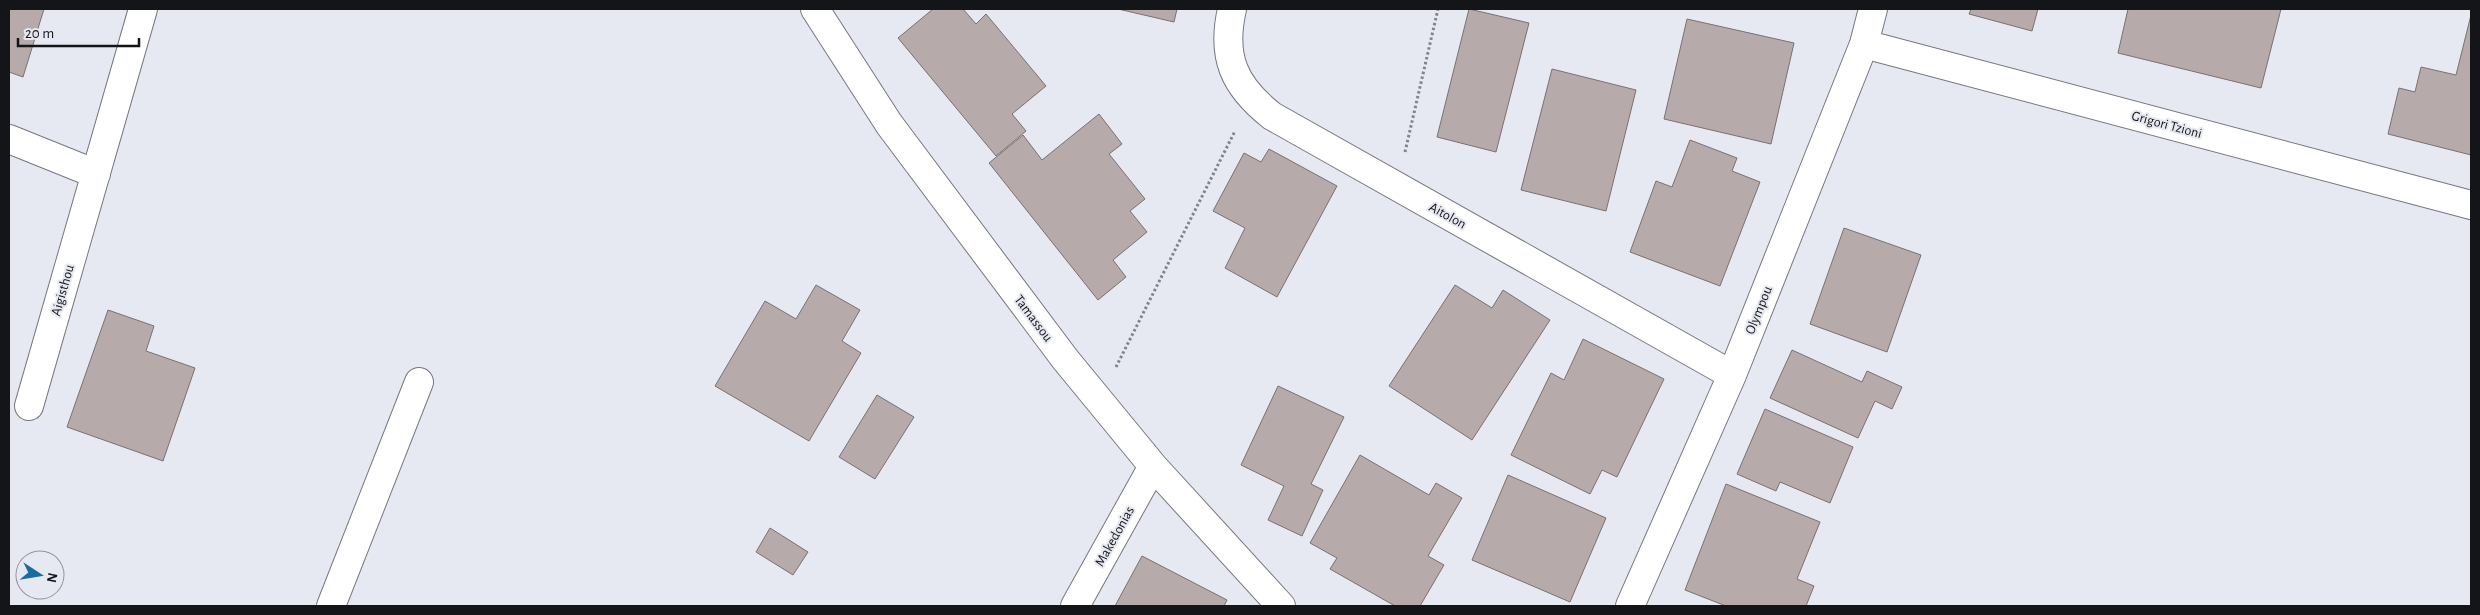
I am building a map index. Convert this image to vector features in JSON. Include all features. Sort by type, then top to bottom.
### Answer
[{"type":"street","name":"Aigisthou","points":[[29,406],[143,9]]},
{"type":"street","name":"Tamassou","points":[[815,9],[888,124],[980,248],[1153,466],[1281,606]]},
{"type":"street","name":"Aitolon","points":[[1232,9],[1229,24],[1228,51],[1237,77],[1251,100],[1272,116],[1732,375]]},
{"type":"street","name":"Olympou","points":[[1630,606],[1732,375],[1864,44],[1874,9]]},
{"type":"street","name":"Grigori Tzioni","points":[[1864,44],[2471,205]]},
{"type":"street","points":[[9,139],[96,174]]},
{"type":"street","points":[[331,606],[419,382]]},
{"type":"street","name":"Makedonias","points":[[1075,606],[1153,466]]},
{"type":"path","points":[[1397,187],[1438,9]]},
{"type":"path","points":[[1099,400],[1251,100]]},
{"type":"building","points":[[9,9],[44,9],[23,77],[9,72]]},
{"type":"building","points":[[933,9],[963,9],[976,24],[986,14],[1046,86],[1012,114],[1026,131],[996,156],[898,38]]},
{"type":"building","points":[[1118,9],[1177,9],[1174,22]]},
{"type":"building","points":[[1469,9],[1529,23],[1496,152],[1437,137]]},
{"type":"building","points":[[1971,9],[2038,9],[2032,31],[1969,14]]},
{"type":"building","points":[[2128,9],[2281,9],[2261,88],[2118,53]]},
{"type":"building","points":[[2471,15],[2471,155],[2388,134],[2399,88],[2415,92],[2421,67],[2456,75]]},
{"type":"building","points":[[1687,19],[1794,43],[1771,144],[1664,119]]},
{"type":"building","points":[[1552,69],[1636,90],[1606,211],[1521,190]]},
{"type":"building","points":[[1099,114],[1122,144],[1109,154],[1145,199],[1130,211],[1147,232],[1113,260],[1126,277],[1098,300],[989,163],[1023,135],[1042,160]]},
{"type":"building","points":[[1690,140],[1737,158],[1732,171],[1760,182],[1720,286],[1630,252],[1656,181],[1672,187]]},
{"type":"building","points":[[1269,149],[1337,186],[1277,297],[1225,268],[1245,228],[1213,211],[1244,153],[1261,162]]},
{"type":"building","points":[[1844,228],[1921,255],[1887,352],[1810,324]]},
{"type":"building","points":[[816,285],[860,310],[842,341],[861,353],[809,441],[715,386],[765,301],[796,319]]},
{"type":"building","points":[[1455,285],[1492,308],[1503,290],[1550,320],[1472,440],[1389,386]]},
{"type":"building","points":[[108,310],[154,326],[146,351],[195,368],[163,461],[67,427]]},
{"type":"building","points":[[1583,339],[1664,379],[1617,477],[1602,470],[1590,494],[1511,455],[1551,373],[1564,380]]},
{"type":"building","points":[[1792,350],[1862,382],[1867,371],[1902,387],[1892,409],[1875,401],[1858,438],[1770,398]]},
{"type":"building","points":[[1278,386],[1344,417],[1311,484],[1323,490],[1302,536],[1268,520],[1284,486],[1241,465]]},
{"type":"building","points":[[877,395],[914,417],[875,479],[839,457]]},
{"type":"building","points":[[1765,409],[1853,447],[1830,503],[1780,482],[1776,491],[1737,474]]},
{"type":"building","points":[[1360,455],[1429,495],[1436,483],[1462,498],[1428,556],[1444,565],[1420,606],[1395,606],[1330,569],[1337,558],[1310,543]]},
{"type":"building","points":[[1508,475],[1606,518],[1570,602],[1472,560]]},
{"type":"building","points":[[1726,484],[1820,522],[1797,579],[1814,586],[1806,606],[1726,606],[1685,590]]},
{"type":"building","points":[[770,528],[808,552],[793,575],[756,552]]},
{"type":"building","points":[[1142,556],[1227,600],[1224,606],[1115,606]]}]
